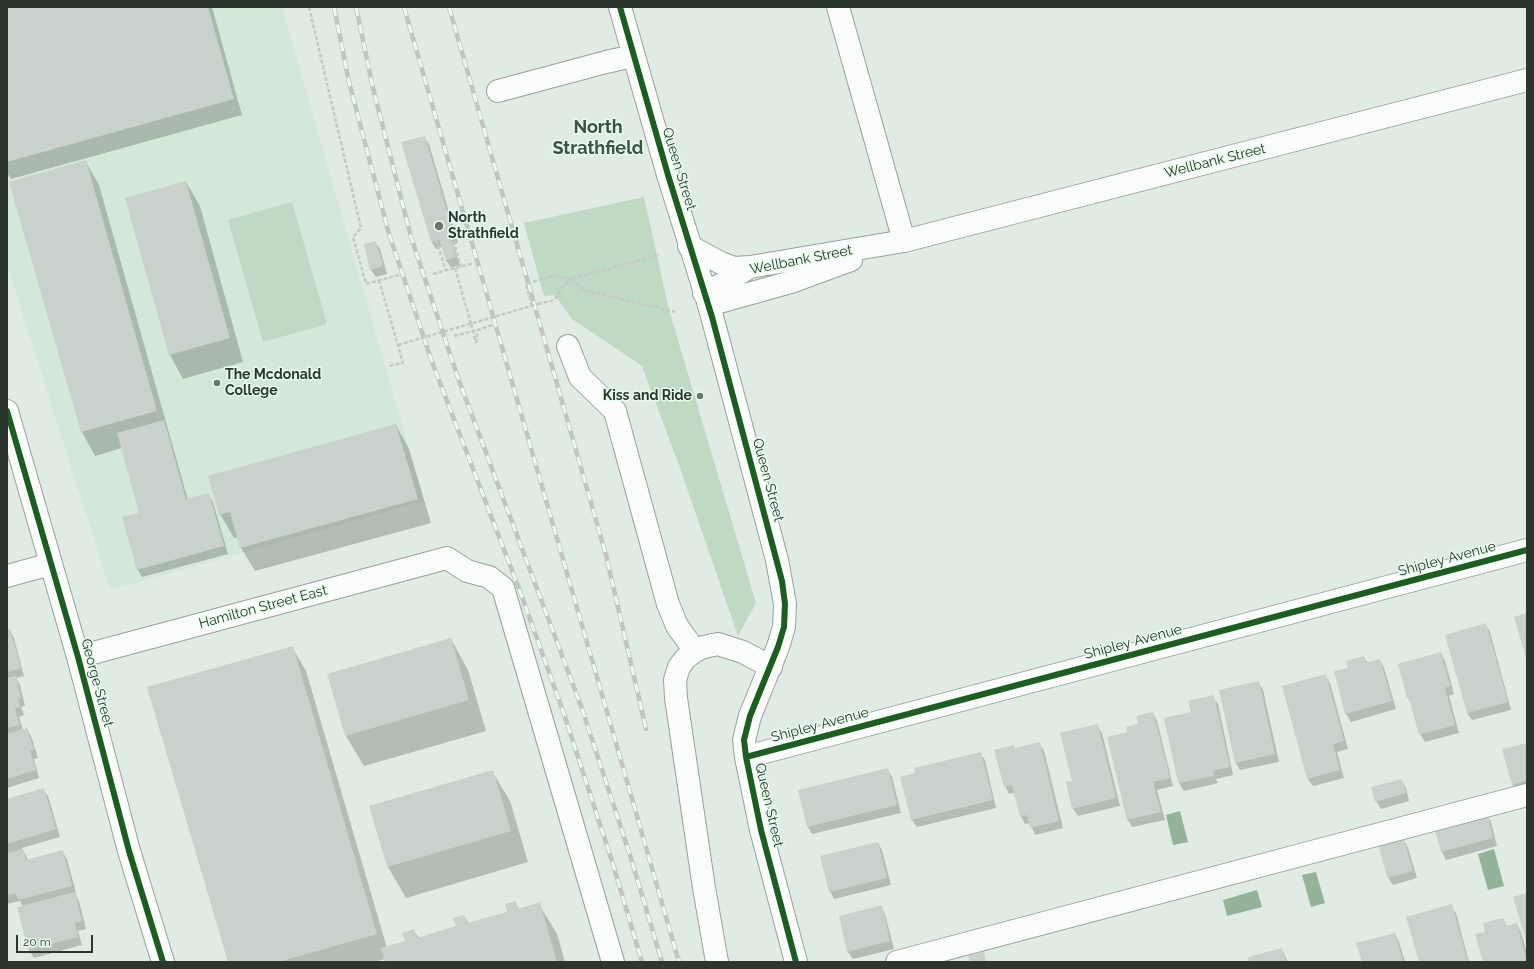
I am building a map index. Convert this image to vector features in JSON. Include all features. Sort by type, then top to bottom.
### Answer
[{"type":"street","name":"Queen Street","points":[[620,7],[633,56],[706,299],[782,581],[785,604],[784,627],[771,667],[750,716],[744,740],[761,830],[796,962]]},
{"type":"street","points":[[838,7],[904,241]]},
{"type":"street","points":[[498,92],[633,56]]},
{"type":"street","name":"Wellbank Street","points":[[706,299],[726,282],[750,267],[904,241],[1527,80]]},
{"type":"street","name":"Wellbank Street","points":[[706,299],[792,282],[904,241]]},
{"type":"street","points":[[689,246],[734,268],[750,267]]},
{"type":"street","points":[[568,346],[580,377],[615,412],[668,604],[678,626],[695,651]]},
{"type":"street","name":"George Street","points":[[7,411],[78,657],[157,961]]},
{"type":"street","name":"Shipley Avenue","points":[[746,757],[1527,550]]},
{"type":"street","name":"Hamilton Street East","points":[[78,657],[447,558],[467,571],[490,577],[503,588],[613,962]]},
{"type":"street","points":[[7,576],[51,564]]},
{"type":"street","points":[[717,962],[704,888],[676,698],[675,680],[679,667],[685,659],[695,651],[704,647],[718,644],[743,652],[771,667]]},
{"type":"street","points":[[897,962],[1527,795]]},
{"type":"path","points":[[310,7],[361,228],[353,237],[366,284],[399,275]]},
{"type":"path","points":[[452,235],[461,267]]},
{"type":"path","points":[[436,240],[446,271]]},
{"type":"path","points":[[398,346],[554,300],[570,279],[660,255]]},
{"type":"path","points":[[433,274],[474,263]]},
{"type":"path","points":[[455,268],[476,343],[478,330]]},
{"type":"path","points":[[532,306],[526,284],[556,276],[570,279],[584,290],[675,312]]},
{"type":"path","points":[[379,280],[403,363],[389,366]]},
{"type":"path","points":[[454,336],[492,325]]},
{"type":"shaded area","name":"The Mcdonald College","points":[[7,7],[282,7],[424,501],[110,590],[7,265]]},
{"type":"shaded area","points":[[644,197],[669,310],[756,603],[738,636],[679,465],[642,366],[572,319],[555,295],[544,296],[524,223]]},
{"type":"shaded area","points":[[292,202],[327,324],[263,342],[228,220]]},
{"type":"shaded area","points":[[1180,811],[1188,842],[1173,845],[1166,815]]},
{"type":"shaded area","points":[[1494,849],[1504,886],[1488,890],[1478,854]]},
{"type":"shaded area","points":[[1316,872],[1325,903],[1311,907],[1302,875]]},
{"type":"shaded area","points":[[1257,890],[1262,907],[1227,916],[1223,900]]},
{"type":"building","points":[[7,7],[208,7],[234,99],[7,162]]},
{"type":"building","points":[[425,136],[454,235],[450,236],[456,257],[446,260],[439,239],[431,242],[401,142]]},
{"type":"building","points":[[86,160],[157,411],[81,432],[9,182]]},
{"type":"building","points":[[186,181],[230,338],[169,355],[125,198]]},
{"type":"building","points":[[376,241],[383,266],[370,270],[364,244]]},
{"type":"building","points":[[164,420],[186,499],[209,493],[224,546],[137,570],[122,517],[139,513],[117,433]]},
{"type":"building","points":[[396,424],[418,499],[240,548],[230,512],[219,515],[208,476]]},
{"type":"building","points":[[1527,613],[1527,661],[1514,617]]},
{"type":"building","points":[[1486,623],[1508,702],[1467,713],[1445,635]]},
{"type":"building","points":[[7,629],[10,629],[21,668],[7,672]]},
{"type":"building","points":[[451,638],[469,700],[345,736],[327,674]]},
{"type":"building","points":[[293,646],[377,934],[278,962],[228,962],[147,687]]},
{"type":"building","points":[[1441,652],[1450,686],[1445,688],[1455,725],[1419,735],[1398,664]]},
{"type":"building","points":[[1364,656],[1366,663],[1380,659],[1392,701],[1345,714],[1334,671],[1348,668],[1346,661]]},
{"type":"building","points":[[1326,674],[1344,741],[1333,744],[1340,770],[1307,779],[1282,686]]},
{"type":"building","points":[[16,676],[21,698],[18,699],[20,707],[15,709],[20,725],[7,728],[7,678]]},
{"type":"building","points":[[1259,681],[1275,754],[1235,763],[1219,690]]},
{"type":"building","points":[[1214,695],[1230,767],[1213,771],[1214,776],[1178,783],[1164,718],[1191,712],[1188,701]]},
{"type":"building","points":[[1153,712],[1170,778],[1153,782],[1161,812],[1127,820],[1107,737],[1127,732],[1126,727],[1138,724],[1136,716]]},
{"type":"building","points":[[1098,724],[1116,798],[1072,809],[1066,782],[1072,781],[1060,733]]},
{"type":"building","points":[[27,728],[34,750],[30,751],[36,770],[7,779],[7,734]]},
{"type":"building","points":[[1040,742],[1059,821],[1030,828],[1027,815],[1020,817],[1012,785],[1004,787],[994,750],[1014,745],[1015,748]]},
{"type":"building","points":[[1527,743],[1527,780],[1512,785],[1502,749]]},
{"type":"building","points":[[981,752],[993,800],[911,820],[900,777],[915,773],[914,768]]},
{"type":"building","points":[[888,768],[897,805],[807,827],[798,790]]},
{"type":"building","points":[[493,770],[511,831],[387,867],[369,806]]},
{"type":"building","points":[[1402,779],[1406,793],[1375,802],[1371,787]]},
{"type":"building","points":[[44,788],[56,829],[7,844],[7,799]]},
{"type":"building","points":[[1487,813],[1493,838],[1441,852],[1434,828]]},
{"type":"building","points":[[1404,839],[1413,871],[1387,878],[1379,846]]},
{"type":"building","points":[[878,842],[887,878],[829,892],[820,856]]},
{"type":"building","points":[[23,849],[26,860],[63,850],[72,886],[18,900],[16,893],[7,896],[7,853]]},
{"type":"building","points":[[75,892],[82,921],[75,923],[78,937],[28,950],[17,907]]},
{"type":"building","points":[[1527,893],[1527,944],[1513,897]]},
{"type":"building","points":[[516,901],[518,909],[540,902],[557,962],[385,962],[381,948],[405,941],[402,933],[414,929],[417,938],[456,926],[453,918],[464,915],[467,923],[507,912],[505,904]]},
{"type":"building","points":[[1452,904],[1468,962],[1419,962],[1406,917]]},
{"type":"building","points":[[882,905],[890,941],[847,952],[839,916]]},
{"type":"building","points":[[1503,918],[1506,926],[1517,923],[1527,962],[1483,962],[1475,934],[1485,932],[1483,923]]},
{"type":"building","points":[[1395,933],[1403,962],[1362,962],[1356,943]]},
{"type":"building","points":[[1282,948],[1286,962],[1249,962],[1248,957]]},
{"type":"building","points":[[984,952],[986,962],[970,962],[968,956]]},
{"type":"railway","points":[[334,7],[349,82],[389,234],[432,362],[521,594],[564,714],[612,861],[642,962]]},
{"type":"railway","points":[[356,7],[373,88],[411,237],[458,378],[581,706],[630,855],[662,962]]},
{"type":"railway","points":[[404,7],[679,962]]},
{"type":"railway","points":[[449,7],[606,555],[646,729]]},
{"type":"cycle path","points":[[620,7],[668,175],[712,317],[782,581],[785,604],[784,627],[778,647],[750,716],[744,740],[761,830],[796,962]]},
{"type":"cycle path","points":[[7,411],[78,657],[129,851],[163,962]]},
{"type":"cycle path","points":[[746,757],[1527,550]]},
{"type":"place","name":"North Strathfield","points":[[439,226]]},
{"type":"place","name":"The Mcdonald College","points":[[217,383]]},
{"type":"place","name":"Kiss and Ride","points":[[700,396]]},
{"type":"district","name":"North Strathfield","points":[[598,138]]}]
